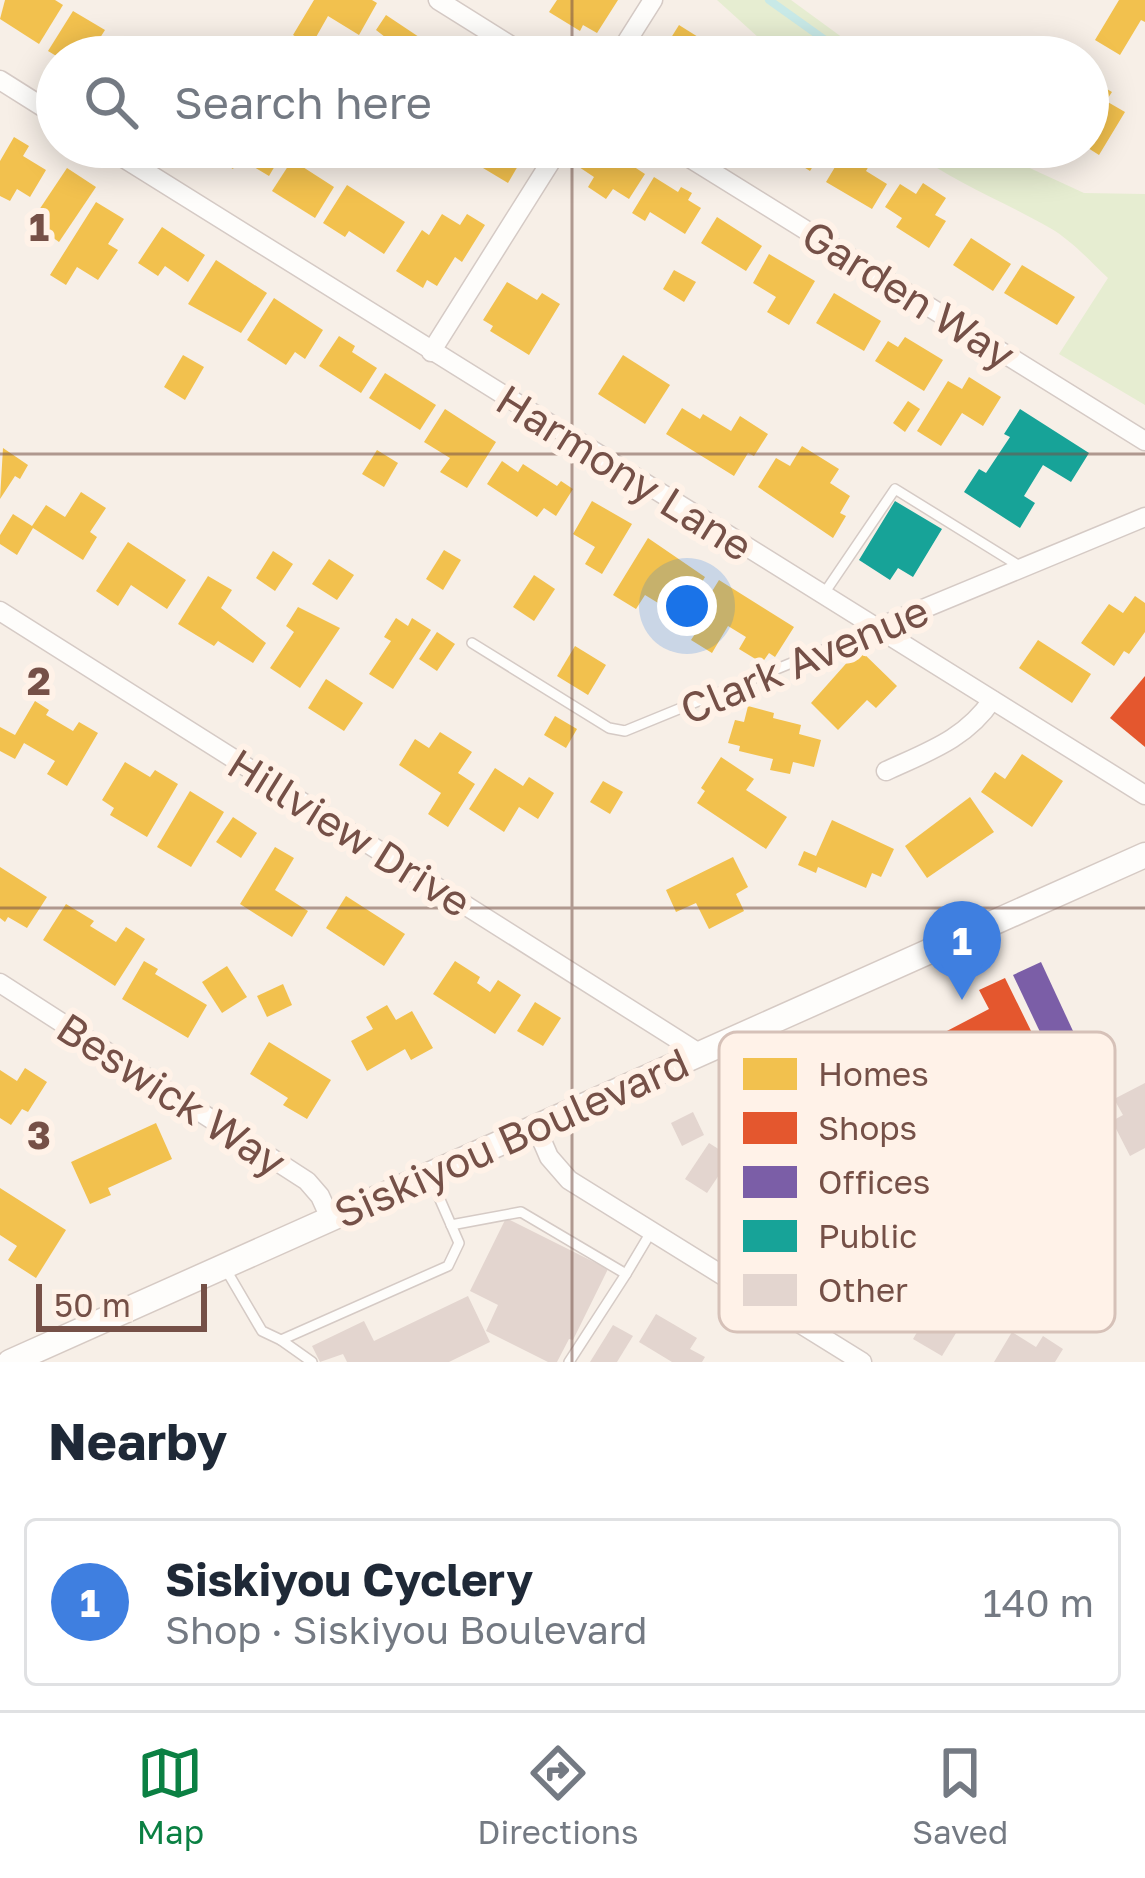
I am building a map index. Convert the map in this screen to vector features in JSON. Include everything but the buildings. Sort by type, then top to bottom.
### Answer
[{"type":"main road","name":"Siskiyou Boulevard","points":[[746,1032],[1145,855]]},
{"type":"main road","name":"Siskiyou Boulevard","points":[[10,1362],[719,1044]]},
{"type":"street","points":[[438,0],[495,36]]},
{"type":"street","points":[[630,36],[653,0]]},
{"type":"street","points":[[0,80],[36,103]]},
{"type":"street","name":"Harmony Lane","points":[[139,168],[1145,795]]},
{"type":"street","points":[[431,352],[547,168]]},
{"type":"street","name":"Garden Way","points":[[707,168],[1145,441]]},
{"type":"street","name":"Clark Avenue","points":[[878,628],[1145,517]]},
{"type":"street","name":"Hillview Drive","points":[[0,611],[699,1053]]},
{"type":"street","points":[[886,771],[951,741],[978,720],[992,700]]},
{"type":"street","name":"Beswick Way","points":[[0,983],[307,1181],[330,1218]]},
{"type":"street","points":[[536,1127],[560,1172],[719,1273]]},
{"type":"street","points":[[814,1332],[862,1362]]},
{"type":"lane","points":[[824,595],[895,489],[1022,568]]},
{"type":"lane","name":"Clark Avenue","points":[[472,643],[609,728],[625,731],[878,628]]},
{"type":"lane","points":[[281,1340],[448,1266],[459,1243],[429,1174]]},
{"type":"lane","points":[[452,1226],[520,1212],[626,1274]]},
{"type":"lane","points":[[569,1362],[652,1231]]},
{"type":"lane","points":[[225,1268],[262,1331],[312,1362]]},
{"type":"green space","points":[[717,0],[791,0],[840,36],[757,36]]},
{"type":"green space","points":[[938,168],[1030,168],[1084,193],[1145,194],[1145,405],[1059,354],[1108,278],[1058,233]]},
{"type":"waterway","points":[[769,0],[820,36]]},
{"type":"place","name":"Siskiyou Cyclery","points":[[962,1000]]}]
